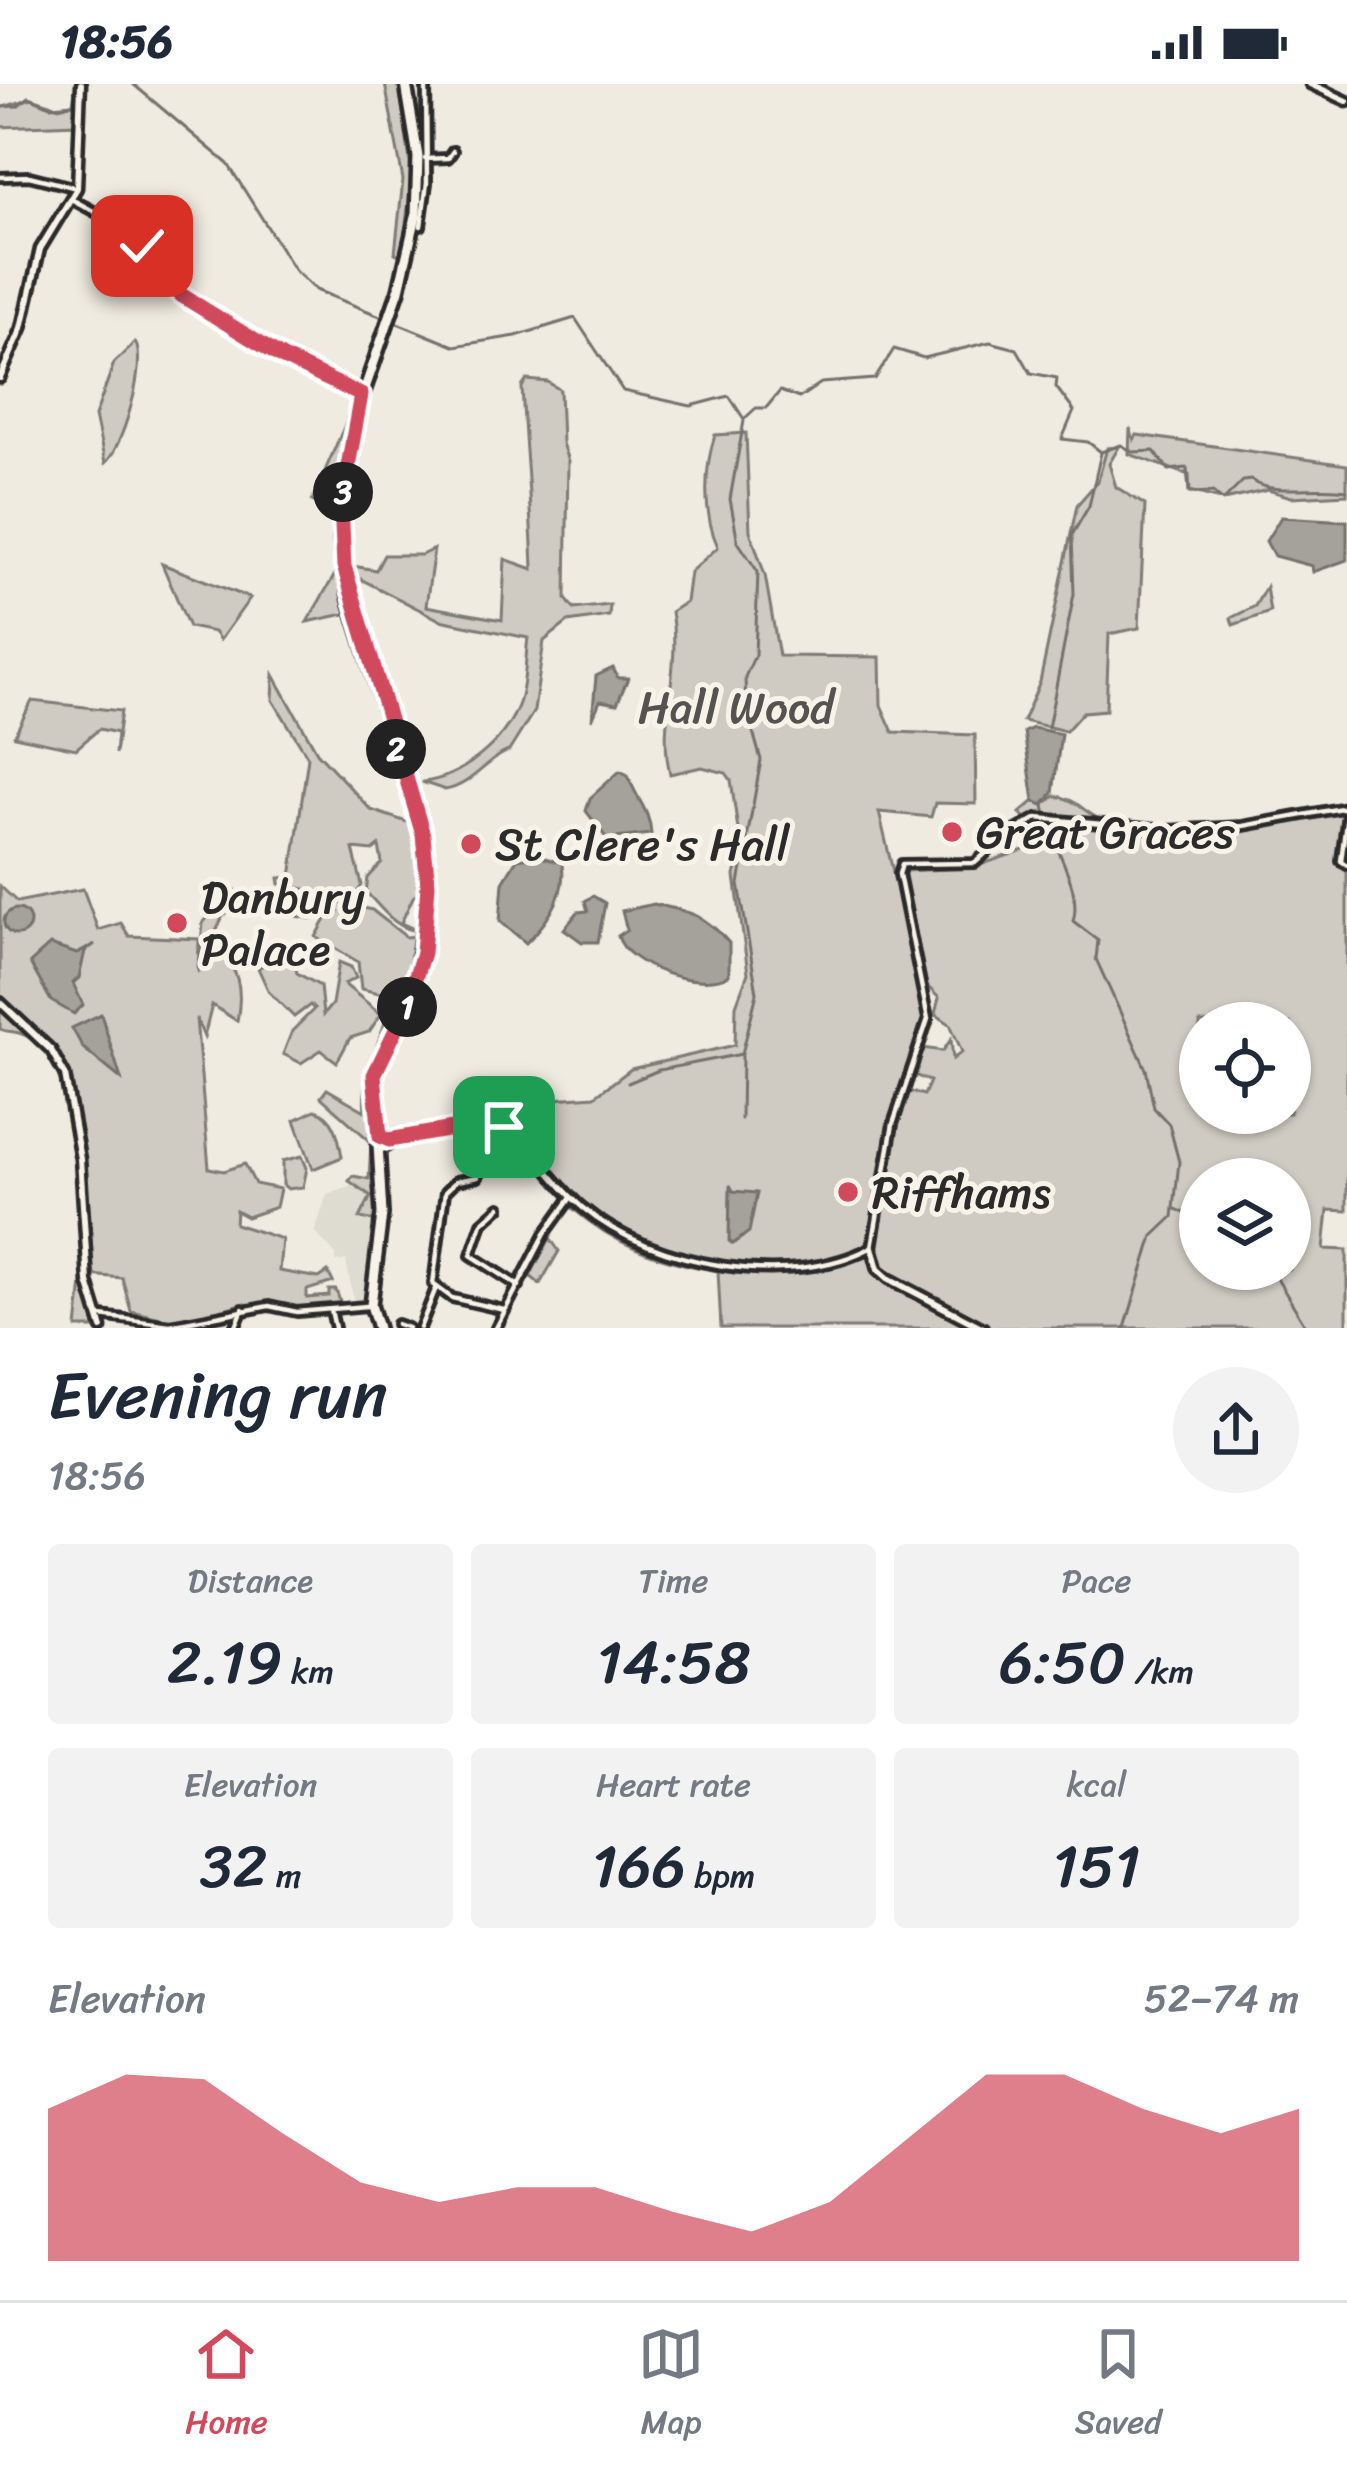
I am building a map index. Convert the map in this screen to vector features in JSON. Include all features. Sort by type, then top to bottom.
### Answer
[{"type":"main road","points":[[378,1328],[371,1305],[381,1233],[385,1138],[374,1075],[404,1013],[423,953],[428,885],[423,835],[344,566],[341,505],[361,395],[416,217],[419,174],[406,84]]},
{"type":"street","points":[[0,378],[22,328],[40,249],[77,188],[81,84]]},
{"type":"street","points":[[422,226],[426,84]]},
{"type":"street","points":[[1310,84],[1347,101]]},
{"type":"street","points":[[412,117],[425,116]]},
{"type":"street","points":[[425,159],[448,158],[452,151]]},
{"type":"street","points":[[0,177],[28,176],[77,188]]},
{"type":"street","points":[[73,200],[128,228],[162,278],[181,295],[283,358],[361,395]]},
{"type":"street","points":[[982,1328],[888,1279],[878,1269],[872,1246],[893,1124],[928,1018],[899,867],[975,863],[1001,839],[1037,818],[1167,830],[1243,826],[1347,811],[1344,864]]},
{"type":"street","points":[[0,1002],[51,1050],[65,1075],[80,1159],[88,1282],[102,1328]]},
{"type":"street","points":[[385,1138],[497,1123],[570,1200],[623,1239],[737,1268],[832,1263],[872,1246]]},
{"type":"street","points":[[420,1328],[436,1288],[431,1272],[445,1192],[456,1181],[478,1177]]},
{"type":"street","points":[[496,1328],[570,1200]]},
{"type":"street","points":[[500,1207],[482,1223],[467,1257],[519,1286]]},
{"type":"street","points":[[436,1288],[452,1298],[504,1310]]},
{"type":"street","points":[[101,1316],[179,1326],[201,1325],[243,1309],[331,1310],[371,1305]]},
{"type":"street","points":[[235,1328],[243,1309]]},
{"type":"street","points":[[331,1310],[335,1328]]},
{"type":"street","points":[[397,1324],[408,1328]]},
{"type":"shaded area","points":[[1281,517],[1347,521],[1347,560],[1313,572],[1312,566],[1274,556],[1266,541]]},
{"type":"shaded area","points":[[613,668],[618,678],[628,678],[617,704],[600,701],[592,720],[596,676]]},
{"type":"shaded area","points":[[1033,728],[1061,734],[1053,793],[1043,805],[1034,801],[1024,732]]},
{"type":"shaded area","points":[[620,771],[628,775],[651,834],[607,839],[586,811],[590,798]]},
{"type":"shaded area","points":[[538,856],[562,863],[562,886],[548,917],[526,943],[500,921],[503,882],[517,859]]},
{"type":"shaded area","points":[[593,896],[605,903],[598,942],[582,942],[564,929],[578,912],[588,911],[585,901]]},
{"type":"shaded area","points":[[654,904],[695,915],[720,933],[729,943],[729,975],[683,978],[649,966],[624,947],[618,936],[627,930],[622,911]]},
{"type":"shaded area","points":[[17,909],[30,922],[17,935],[4,922]]},
{"type":"shaded area","points":[[95,944],[85,951],[79,978],[73,983],[83,1005],[74,1014],[51,1001],[30,963],[50,945],[77,954]]},
{"type":"shaded area","points":[[101,1014],[121,1079],[83,1048],[72,1028]]},
{"type":"shaded area","points":[[352,1185],[373,1187],[374,1224],[366,1300],[354,1302],[346,1260],[336,1262],[336,1255],[315,1232],[327,1194]]},
{"type":"shaded area","points":[[730,1185],[733,1191],[757,1193],[749,1232],[733,1244],[729,1241]]},
{"type":"green space","points":[[385,84],[399,84],[412,175],[402,256],[395,253],[403,180]]},
{"type":"green space","points":[[32,98],[59,107],[75,103],[77,124],[0,127],[0,108]]},
{"type":"green space","points":[[135,342],[138,368],[131,405],[119,441],[105,463],[95,416],[114,363]]},
{"type":"green space","points":[[527,380],[548,382],[560,390],[562,443],[568,461],[566,599],[574,609],[610,605],[609,616],[568,622],[544,641],[534,711],[509,751],[464,783],[445,790],[422,782],[465,766],[502,733],[523,690],[528,638],[440,620],[347,572],[347,565],[376,570],[384,555],[421,555],[434,549],[426,606],[502,620],[505,559],[533,569],[522,387]]},
{"type":"green space","points":[[353,406],[337,513],[312,501]]},
{"type":"green space","points":[[1130,428],[1134,440],[1137,435],[1347,465],[1347,494],[1291,497],[1268,490],[1224,500],[1190,491],[1189,475],[1129,454]]},
{"type":"green space","name":"Hall Wood","points":[[746,433],[750,531],[765,575],[779,656],[880,657],[881,705],[893,732],[975,735],[976,804],[935,803],[931,817],[879,812],[923,999],[924,1029],[903,1082],[907,1091],[924,1095],[930,1081],[911,1074],[922,1048],[943,1051],[951,1039],[953,1059],[962,1052],[950,1024],[935,1014],[939,998],[927,986],[904,871],[971,868],[1033,847],[1030,822],[1039,816],[1027,820],[1020,813],[1034,801],[1043,805],[1055,796],[1104,821],[1157,828],[1347,805],[1347,1211],[1328,1210],[1324,1249],[1347,1250],[1347,1328],[721,1328],[718,1271],[639,1250],[604,1232],[570,1206],[579,1206],[499,1119],[510,1102],[595,1096],[631,1069],[735,1045],[736,1005],[748,973],[735,876],[741,851],[731,780],[726,773],[702,767],[670,774],[666,734],[674,655],[671,612],[686,602],[690,572],[718,547],[710,520],[709,462],[715,435]]},
{"type":"green space","points":[[1119,447],[1109,464],[1116,487],[1145,505],[1139,628],[1109,634],[1106,710],[1083,712],[1066,731],[1023,721],[1040,682],[1077,505],[1098,481],[1107,448]]},
{"type":"green space","points":[[162,564],[250,598],[220,640],[214,632],[189,627]]},
{"type":"green space","points":[[337,571],[349,613],[307,622]]},
{"type":"green space","points":[[1266,587],[1270,612],[1233,625],[1231,618],[1255,606]]},
{"type":"green space","points":[[274,675],[317,752],[371,810],[416,825],[424,889],[413,897],[401,923],[421,932],[396,922],[366,892],[368,878],[382,863],[379,846],[373,851],[353,849],[362,885],[353,899],[280,884],[279,878],[291,877],[308,757],[273,700]]},
{"type":"green space","points":[[32,701],[121,711],[115,754],[117,733],[99,729],[76,749],[14,736]]},
{"type":"green space","points":[[0,886],[17,902],[83,889],[98,930],[121,923],[129,936],[199,939],[198,973],[203,923],[232,888],[250,899],[223,916],[211,943],[237,979],[237,1021],[212,1005],[204,1037],[196,1018],[209,1168],[224,1171],[245,1164],[255,1184],[280,1189],[276,1207],[247,1217],[236,1211],[235,1224],[282,1239],[279,1271],[319,1278],[328,1272],[333,1282],[307,1290],[307,1298],[329,1296],[329,1290],[336,1290],[341,1304],[299,1309],[238,1305],[178,1322],[131,1311],[122,1278],[90,1275],[81,1155],[65,1066],[0,1000]]},
{"type":"green space","points":[[272,893],[318,897],[312,919],[291,915],[284,898],[270,908]]},
{"type":"green space","points":[[335,902],[372,910],[406,937],[418,936],[408,989],[371,1069],[376,1221],[360,1218],[371,1196],[349,1181],[353,1176],[369,1179],[371,1142],[321,1097],[327,1089],[365,1111],[370,1068],[393,996],[361,989],[358,962],[316,937],[329,914],[338,912]]},
{"type":"green space","points":[[277,958],[294,962],[297,973],[320,986],[323,1015],[332,1004],[339,962],[351,967],[356,978],[344,984],[381,1014],[369,1032],[350,1038],[337,1062],[321,1050],[301,1063],[283,1054],[292,1031],[314,1009],[310,1005],[294,1017],[269,992],[258,968]]},
{"type":"green space","points":[[0,1005],[62,1068],[75,1163],[56,1070],[35,1041],[0,1029]]},
{"type":"green space","points":[[315,1110],[332,1122],[342,1157],[313,1169],[295,1120]]},
{"type":"green space","points":[[302,1156],[307,1168],[303,1187],[288,1189],[283,1185],[283,1161]]},
{"type":"green space","points":[[550,1238],[559,1251],[540,1284],[530,1276]]},
{"type":"green space","points":[[86,1246],[87,1286],[100,1328],[77,1328]]},
{"type":"waterway","points":[[0,107],[17,106],[29,97],[51,106],[73,104],[76,84]]},
{"type":"waterway","points":[[133,84],[228,164],[295,271],[316,290],[454,346],[516,336],[575,318],[623,391],[691,406],[729,396],[744,419],[756,408],[766,408],[780,391],[799,398],[821,383],[875,379],[894,349],[924,358],[990,342],[1017,349],[1031,373],[1057,378],[1056,387],[1074,411],[1062,439],[1088,442],[1101,452],[1121,445],[1133,452],[1154,451],[1169,470],[1187,468],[1189,493],[1213,492],[1223,501],[1243,481],[1251,480],[1271,488],[1347,490]]},
{"type":"waterway","points":[[628,1083],[659,1070],[742,1054],[757,993],[739,884],[761,760],[746,707],[745,677],[755,655],[758,572],[738,542],[730,499],[744,421]]},
{"type":"waterway","points":[[1048,728],[1074,594],[1072,535],[1089,506],[1101,453]]},
{"type":"waterway","points":[[1044,803],[1074,893],[1073,921],[1098,940],[1096,959],[1146,1069],[1154,1108],[1169,1124],[1179,1162],[1173,1217],[1153,1236],[1125,1328]]},
{"type":"waterway","points":[[741,1119],[742,1056]]},
{"type":"waterway","points":[[1284,1290],[1307,1328]]},
{"type":"place","name":"Great Graces","points":[[952,832]]},
{"type":"place","name":"St Clere's Hall","points":[[471,844]]},
{"type":"place","name":"Danbury Palace","points":[[177,923]]},
{"type":"place","name":"Riffhams","points":[[848,1192]]},
{"type":"route","points":[[142,246],[162,278],[181,295],[243,329],[283,358],[361,395],[345,472],[340,539],[349,596],[423,835],[428,885],[423,953],[404,1013],[374,1075],[380,1136],[389,1140],[482,1124],[504,1127]]}]
